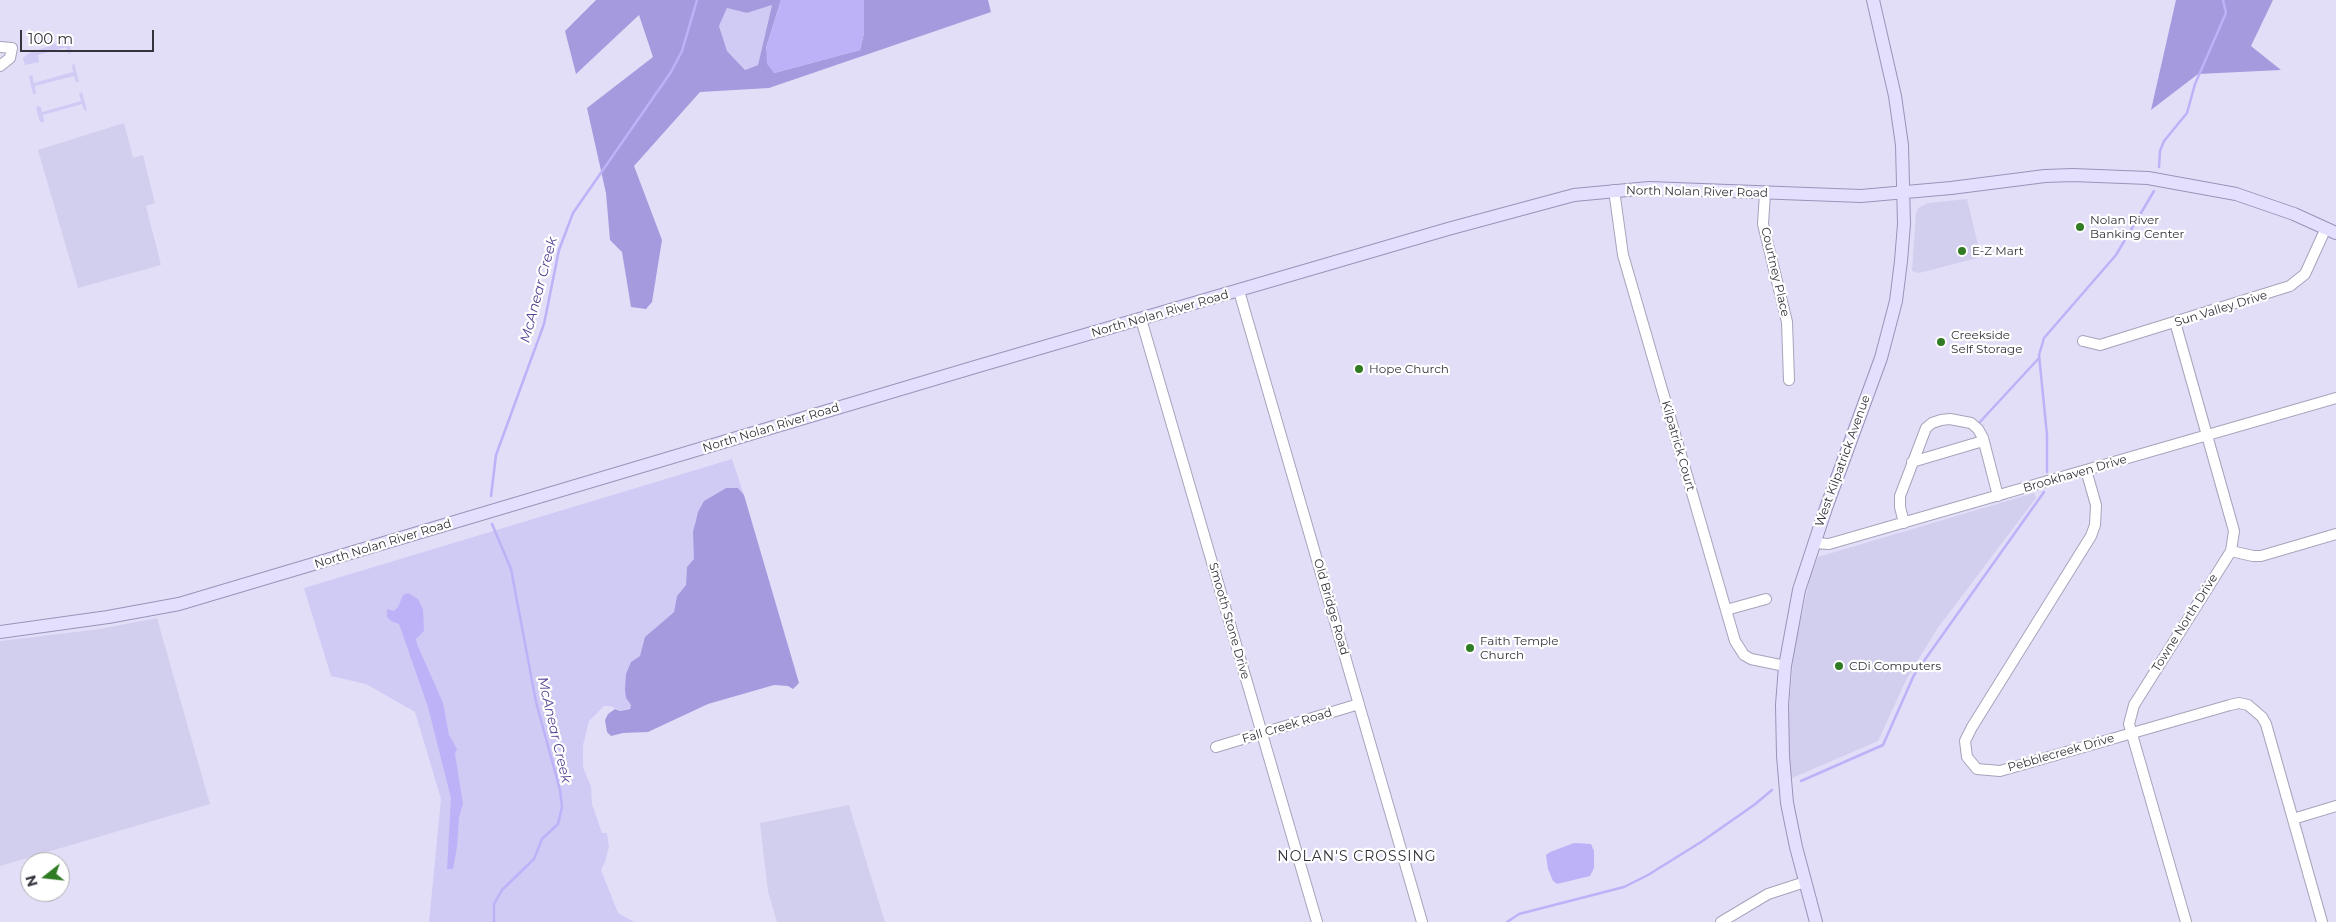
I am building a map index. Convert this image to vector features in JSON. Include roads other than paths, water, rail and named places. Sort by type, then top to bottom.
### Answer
[{"type":"main road","name":"West Kilpatrick Avenue","points":[[1816,922],[1790,818],[1784,772],[1782,722],[1785,666],[1794,610],[1814,543],[1890,330],[1901,261],[1904,193],[1899,120],[1873,0]]},
{"type":"main road","name":"North Nolan River Road","points":[[0,632],[108,617],[179,604],[1141,320],[1574,195],[1649,188],[1861,196],[1904,193],[2044,176],[2072,175],[2148,178],[2236,194],[2274,206],[2331,230]]},
{"type":"street","points":[[0,47],[12,48],[10,58],[0,66]]},
{"type":"street","name":"Kilpatrick Court","points":[[1614,190],[1623,255],[1735,641],[1744,655],[1756,661],[1785,666]]},
{"type":"street","name":"Courtney Place","points":[[1765,193],[1763,224],[1787,322],[1789,380]]},
{"type":"street","name":"Sun Valley Drive","points":[[2083,341],[2100,345],[2273,293],[2299,281],[2331,230]]},
{"type":"street","name":"Old Bridge Road","points":[[1239,292],[1422,922]]},
{"type":"street","name":"Smooth Stone Drive","points":[[1141,320],[1317,922]]},
{"type":"street","name":"Towne North Drive","points":[[2174,322],[2234,526],[2231,550],[2132,709],[2129,724],[2186,922]]},
{"type":"street","name":"Brookhaven Drive","points":[[1814,543],[1829,544],[2336,398]]},
{"type":"street","points":[[1904,523],[1900,507],[1900,496],[1912,462],[1926,428],[1932,423],[1941,420],[1950,419],[1971,423],[1978,429],[1984,441],[1998,496]]},
{"type":"street","points":[[1912,462],[1984,441]]},
{"type":"street","name":"Pebblecreek Drive","points":[[2086,470],[2096,505],[2096,525],[1972,727],[1966,741],[1966,751],[1970,763],[1977,769],[2000,771],[2230,705],[2239,703],[2248,705],[2262,717],[2266,724],[2322,922]]},
{"type":"street","points":[[2231,550],[2253,556],[2261,556],[2336,534]]},
{"type":"street","points":[[1726,610],[1766,599]]},
{"type":"street","name":"Fall Creek Road","points":[[1216,747],[1358,704]]},
{"type":"street","points":[[2292,819],[2336,806]]},
{"type":"street","points":[[1721,922],[1768,894],[1805,882]]},
{"type":"waterway","name":"McAnear Creek","points":[[491,496],[496,455],[544,324],[559,250],[573,213],[671,72],[682,51],[697,0]]},
{"type":"waterway","points":[[2159,167],[2160,151],[2164,141],[2187,113],[2195,84],[2226,13],[2223,0]]},
{"type":"waterway","points":[[2047,472],[2047,435],[2039,355],[2044,338],[2116,255],[2154,191]]},
{"type":"waterway","points":[[1979,423],[2039,358]]},
{"type":"waterway","points":[[1801,781],[1883,745],[1914,675],[2044,492]]},
{"type":"waterway","name":"McAnear Creek","points":[[492,524],[511,569],[536,702],[560,790],[562,807],[558,824],[542,839],[534,859],[502,890],[494,904],[494,922]]},
{"type":"waterway","points":[[1507,922],[1519,914],[1624,887],[1648,875],[1701,842],[1772,790]]},
{"type":"place","name":"Nolan River Banking Center","points":[[2080,227]]},
{"type":"place","name":"E-Z Mart","points":[[1962,251]]},
{"type":"place","name":"Creekside Self Storage","points":[[1941,342]]},
{"type":"place","name":"Hope Church","points":[[1359,369]]},
{"type":"place","name":"Faith Temple Church","points":[[1470,648]]},
{"type":"place","name":"CDi Computers","points":[[1839,666]]},
{"type":"district","name":"NOLAN'S CROSSING","points":[[1357,857]]}]
